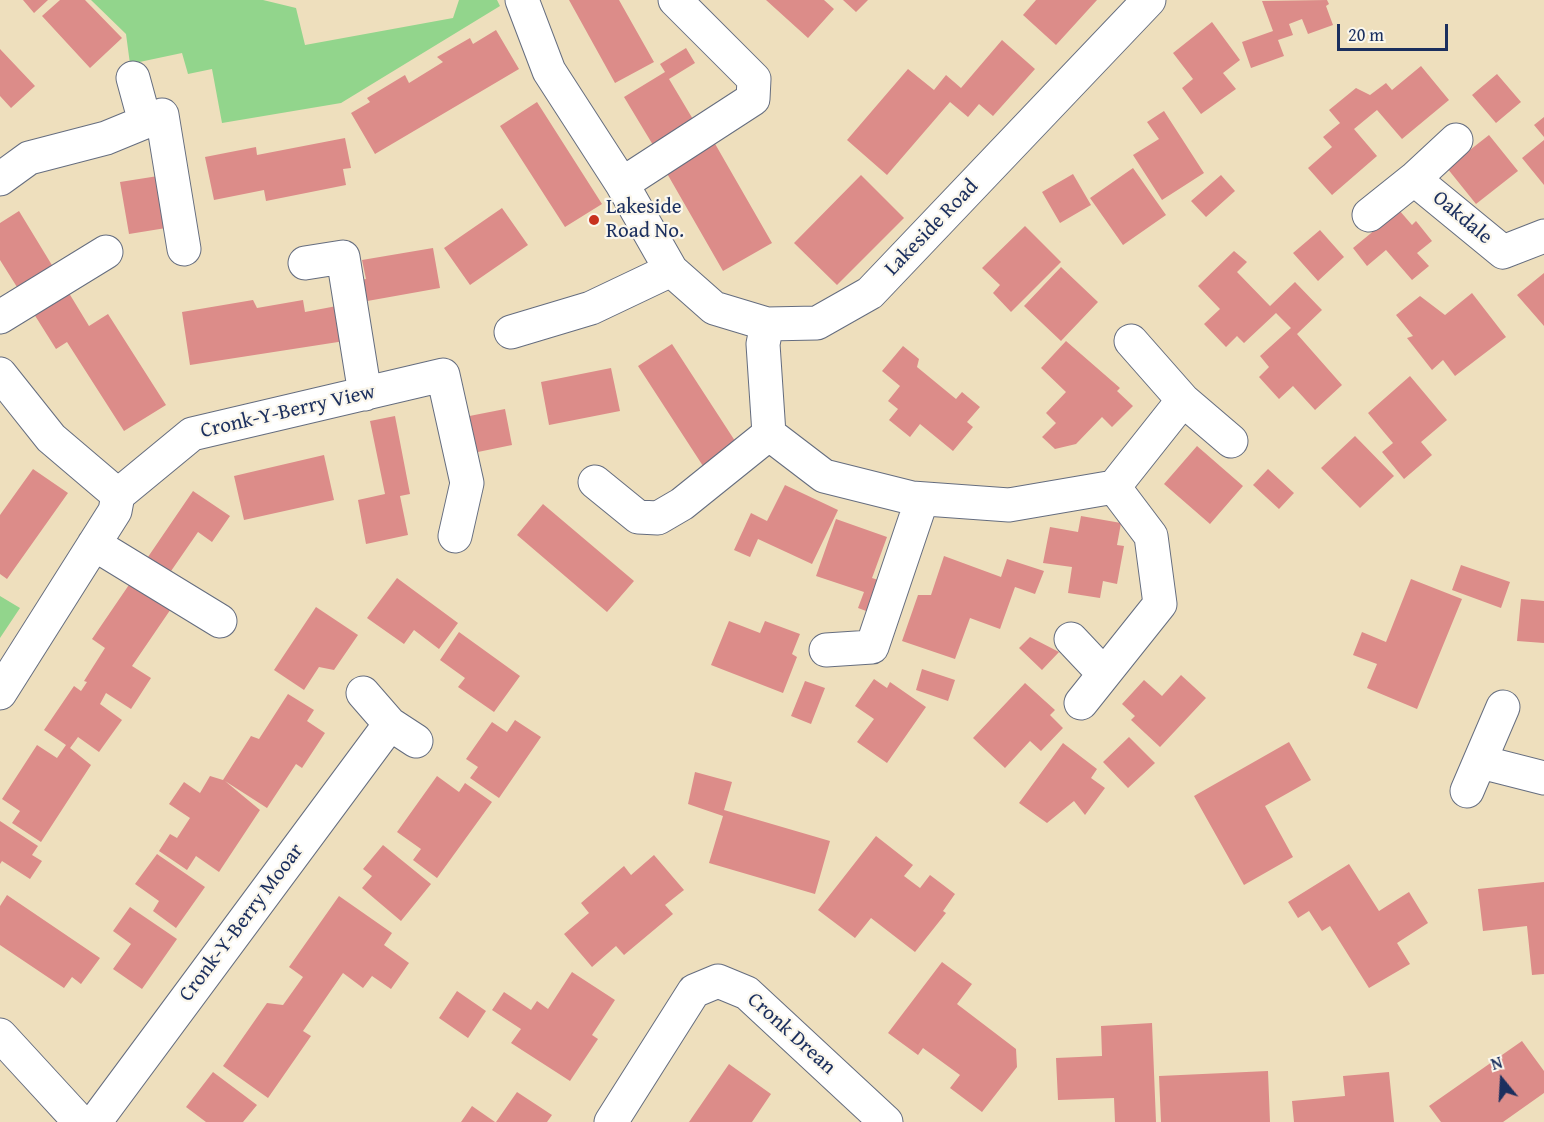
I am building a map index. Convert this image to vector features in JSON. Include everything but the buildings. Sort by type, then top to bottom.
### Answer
[{"type":"street","name":"Lakeside Road","points":[[522,0],[549,71],[622,184],[670,270],[714,308],[767,324],[817,323],[870,293],[1149,0]]},
{"type":"street","points":[[622,184],[753,99],[754,79],[675,0]]},
{"type":"street","points":[[133,78],[154,119],[184,249]]},
{"type":"street","points":[[6,163],[106,138],[154,119]]},
{"type":"street","name":"Oakdale","points":[[1369,214],[1456,140]]},
{"type":"street","name":"Oakdale","points":[[1414,178],[1503,252],[1544,236]]},
{"type":"street","points":[[0,317],[106,252]]},
{"type":"street","points":[[305,263],[343,257],[365,394]]},
{"type":"street","points":[[511,332],[591,308],[670,270]]},
{"type":"street","points":[[767,324],[763,344],[769,434],[824,476],[922,499],[1009,505],[1114,487],[1183,400]]},
{"type":"street","points":[[1131,341],[1183,400],[1231,441]]},
{"type":"street","points":[[0,374],[51,438],[118,495],[114,511],[0,693]]},
{"type":"street","name":"Cronk-Y-Berry View","points":[[118,495],[192,434],[443,375],[467,483],[455,536]]},
{"type":"street","points":[[595,482],[638,517],[658,518],[682,504],[769,434]]},
{"type":"street","points":[[1081,703],[1160,604],[1151,536],[1114,487]]},
{"type":"street","points":[[826,650],[872,647],[922,499]]},
{"type":"street","points":[[93,544],[220,621]]},
{"type":"street","points":[[1071,639],[1104,674]]},
{"type":"street","name":"Cronk-Y-Berry Mooar","points":[[94,1122],[403,732],[363,693]]},
{"type":"street","points":[[1467,791],[1503,707]]},
{"type":"street","points":[[1481,762],[1544,778]]},
{"type":"street","name":"Cronk Drean","points":[[611,1122],[694,991],[718,981],[747,993],[886,1122]]},
{"type":"street","points":[[0,1035],[80,1122]]},
{"type":"green space","points":[[91,0],[263,0],[296,8],[305,45],[453,18],[459,0],[497,0],[500,6],[341,103],[222,123],[212,69],[188,74],[182,53],[130,64],[126,34]]},
{"type":"green space","points":[[0,596],[20,608],[0,638]]},
{"type":"place","name":"Lakeside Road No.","points":[[594,220]]}]
